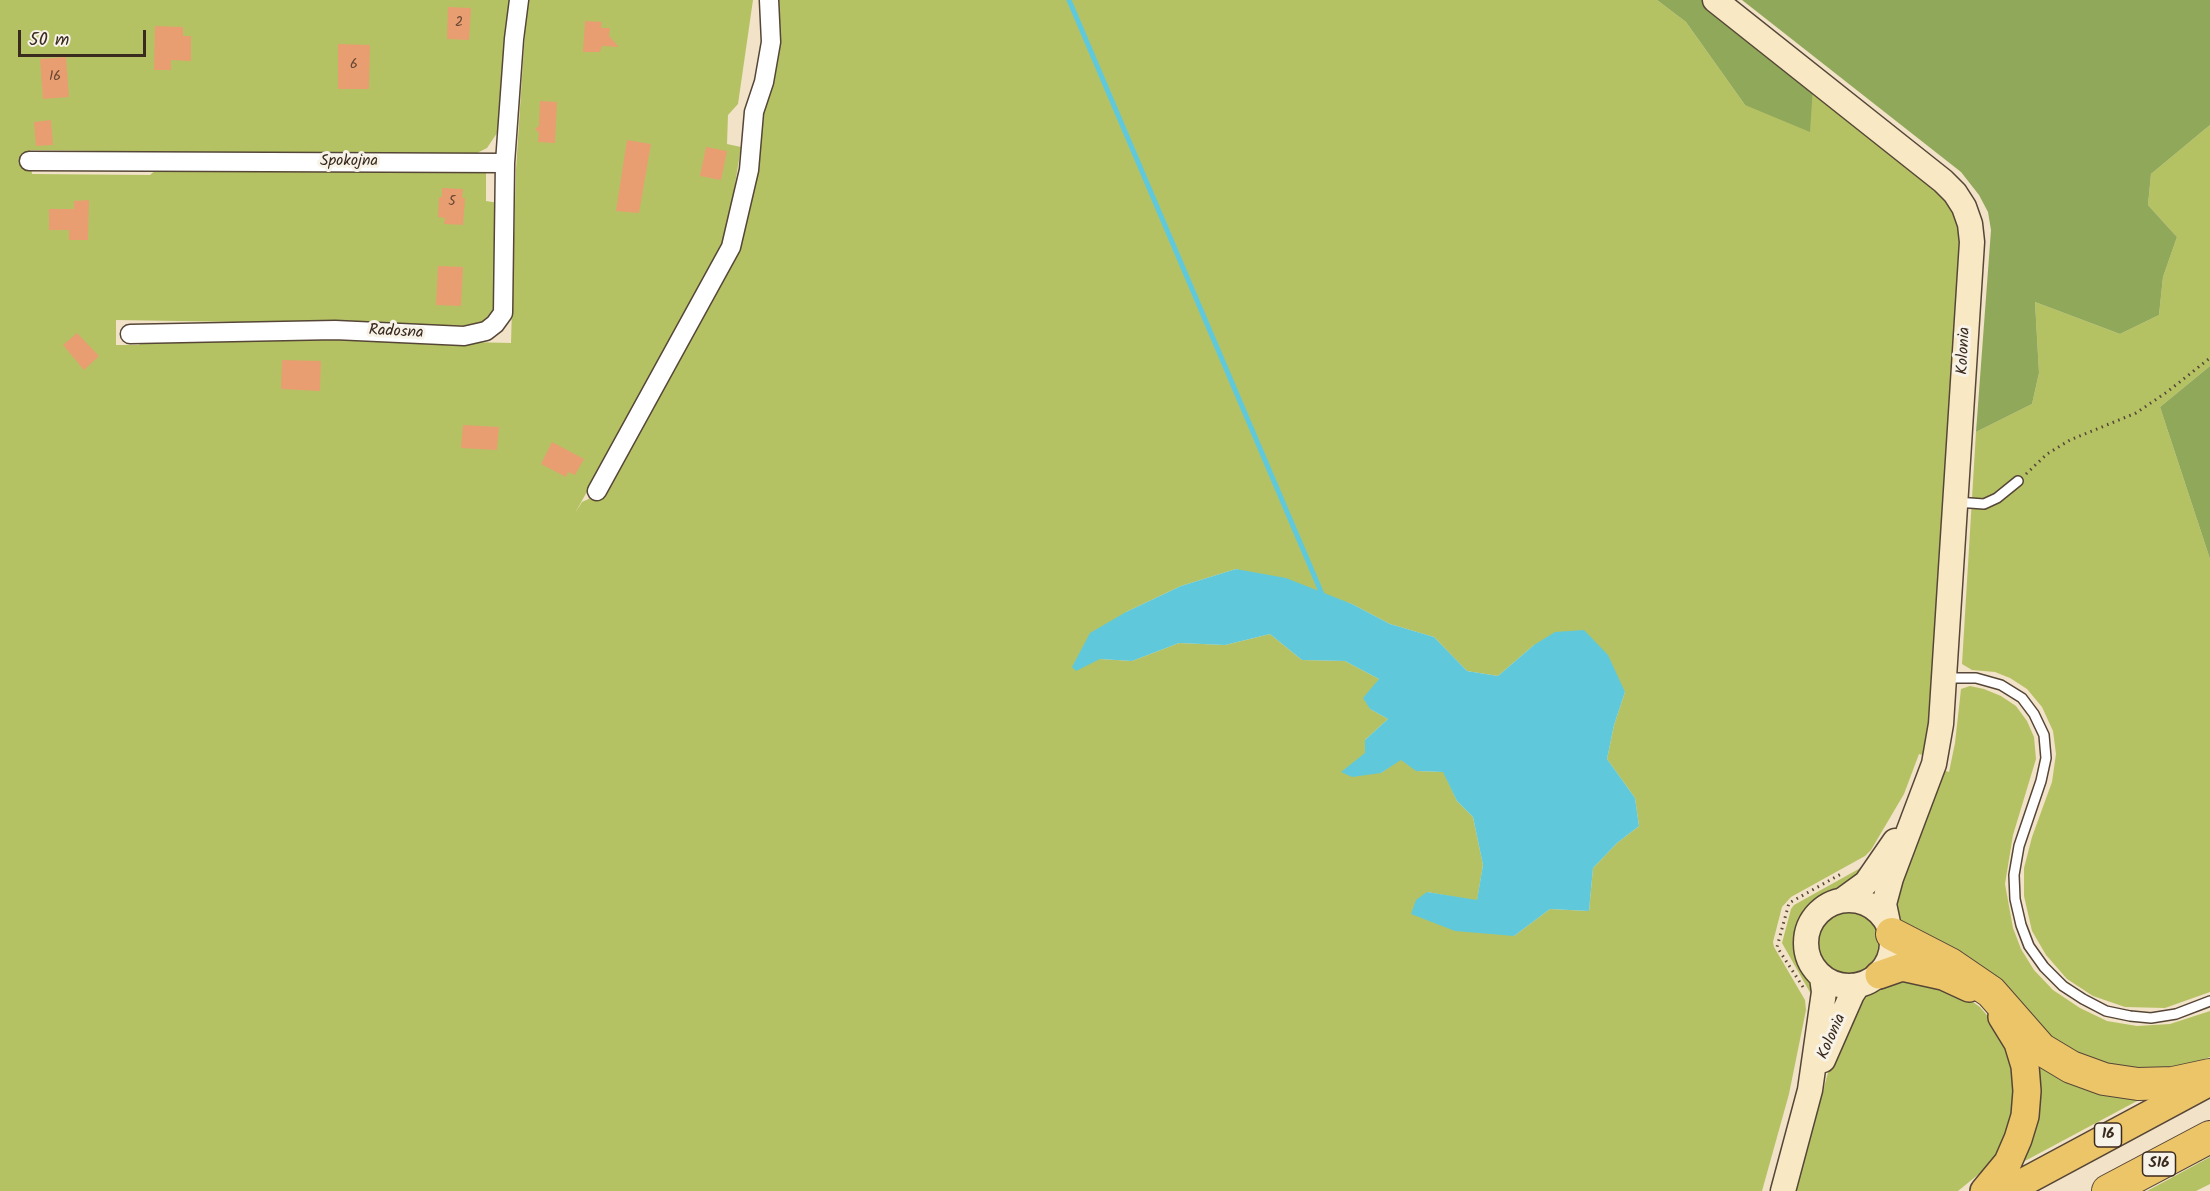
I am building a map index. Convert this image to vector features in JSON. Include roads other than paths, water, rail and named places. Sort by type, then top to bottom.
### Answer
[{"type":"highway","points":[[1890,928],[1984,987],[2010,1012],[2041,1049],[2071,1067],[2103,1079],[2138,1084],[2173,1083],[2210,1075]]},
{"type":"highway","name":"S16","points":[[2108,1191],[2210,1137]]},
{"type":"main road","points":[[1868,980],[1902,967],[1943,976],[1986,1000],[2004,1019],[2018,1043],[2025,1066],[2027,1091],[2025,1116],[2018,1139],[2007,1162],[1984,1191]]},
{"type":"main road","name":"16","points":[[2007,1191],[2210,1082]]},
{"type":"street","points":[[505,163],[519,0]]},
{"type":"street","points":[[597,492],[731,247],[749,170],[754,112],[764,82],[771,42],[769,0]]},
{"type":"street","name":"Kolonia","points":[[1715,0],[1943,181],[1964,207],[1970,224],[1972,242],[1945,678],[1938,746],[1884,904],[1890,928]]},
{"type":"street","name":"Spokojna","points":[[29,161],[505,163]]},
{"type":"street","name":"Radosna","points":[[130,334],[334,330],[464,336],[486,331],[503,313],[505,163]]},
{"type":"street","name":"Kolonia","points":[[1844,899],[1866,883],[1913,814]]},
{"type":"street","points":[[1844,899],[1865,902],[1874,907],[1890,928],[1891,956],[1868,980],[1845,986],[1833,983],[1814,985],[1812,966],[1806,952],[1806,938],[1810,924],[1818,912],[1830,903],[1844,899]]},
{"type":"street","name":"Kolonia","points":[[1810,1090],[1852,994],[1868,980]]},
{"type":"street","name":"Kolonia","points":[[1784,1191],[1810,1090],[1824,992],[1814,985]]},
{"type":"lane","points":[[1956,502],[1984,504],[1997,498],[2018,481]]},
{"type":"lane","points":[[1945,678],[1976,678],[2001,685],[2022,698],[2034,714],[2044,735],[2046,758],[2041,781],[2019,846],[2014,875],[2015,899],[2021,925],[2029,946],[2043,967],[2063,986],[2083,999],[2106,1011],[2130,1016],[2151,1018],[2176,1014],[2210,1001]]},
{"type":"water","points":[[1236,569],[1286,578],[1352,604],[1390,624],[1434,637],[1467,671],[1498,676],[1534,645],[1555,632],[1584,630],[1608,655],[1625,692],[1614,725],[1607,759],[1635,798],[1639,826],[1617,843],[1593,868],[1589,911],[1550,909],[1514,936],[1455,931],[1411,914],[1416,900],[1427,892],[1477,900],[1483,865],[1473,817],[1457,801],[1443,772],[1416,771],[1401,760],[1381,773],[1352,777],[1341,772],[1365,753],[1365,740],[1388,719],[1370,709],[1363,698],[1379,679],[1345,661],[1302,660],[1270,634],[1225,645],[1179,643],[1132,661],[1100,659],[1076,671],[1072,667],[1090,633],[1126,612],[1181,586]]},
{"type":"waterway","points":[[1069,0],[1322,594]]}]
